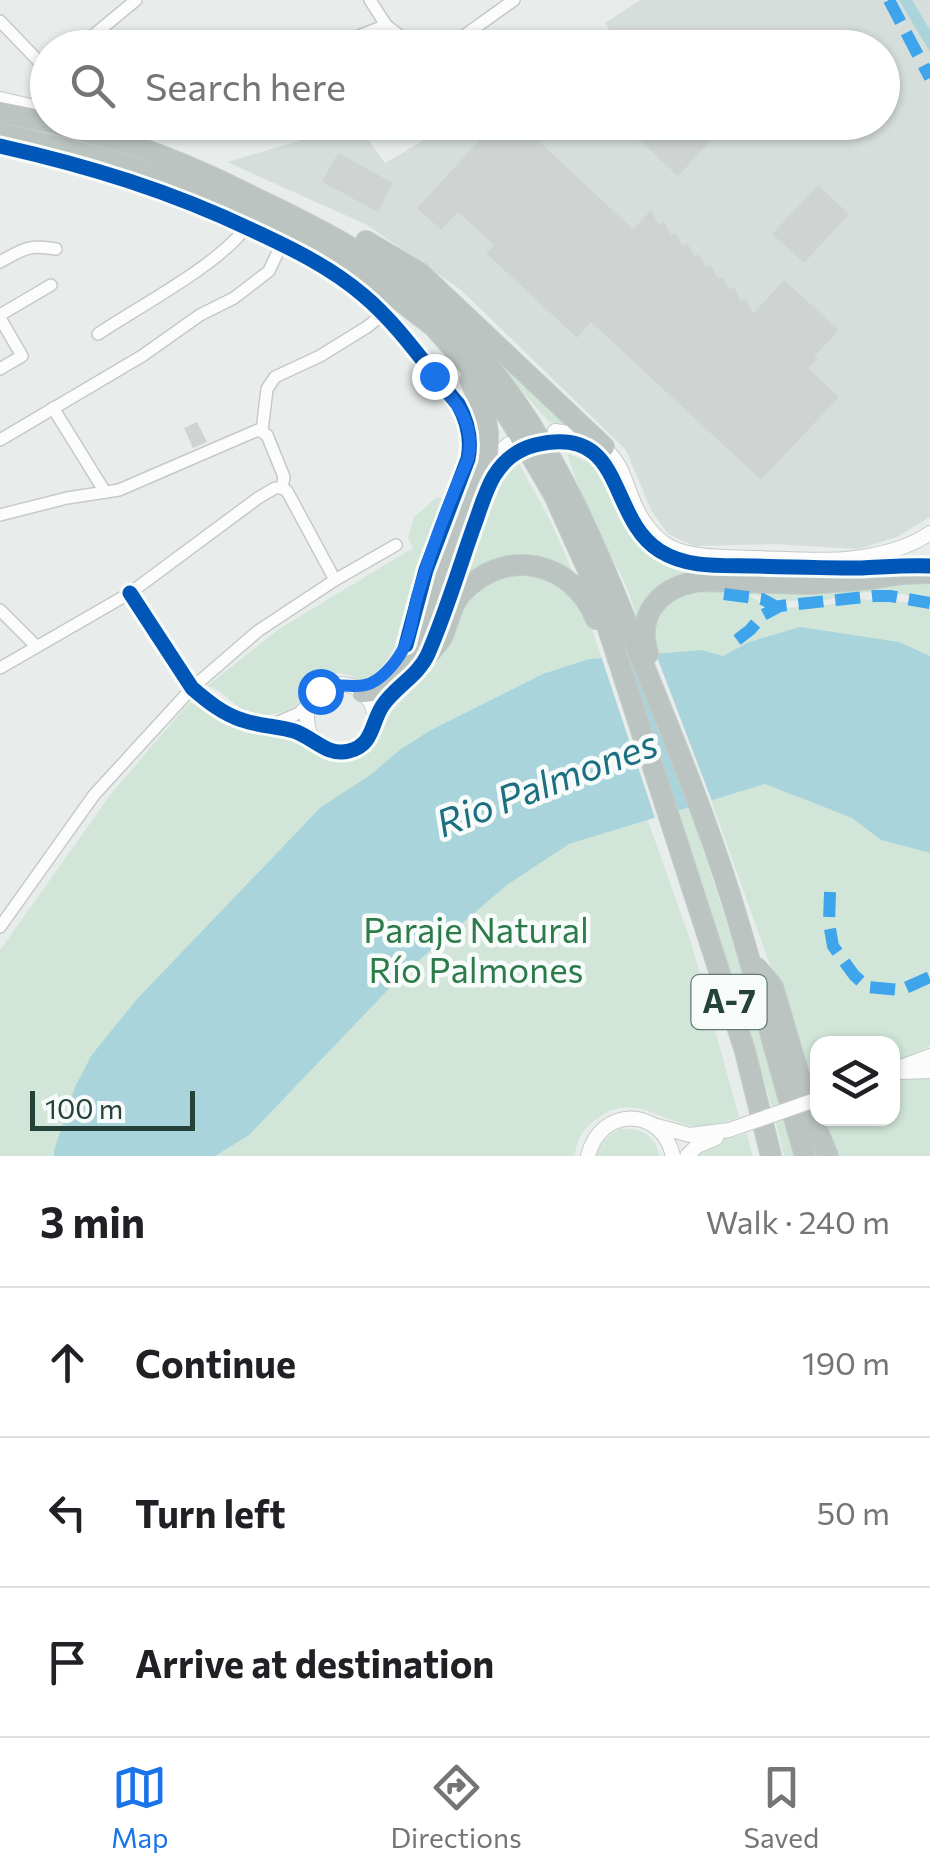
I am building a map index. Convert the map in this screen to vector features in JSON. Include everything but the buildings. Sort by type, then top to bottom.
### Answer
[{"type":"highway","name":"A-7","points":[[0,112],[30,119]]},
{"type":"highway","name":"A-7","points":[[0,133],[110,160],[164,178],[247,212],[356,266],[433,326],[490,390],[536,462],[630,637],[646,648],[665,698],[670,728],[712,838],[804,1156]]},
{"type":"highway","name":"A-7","points":[[109,140],[200,171],[373,260],[442,315],[476,350],[524,412],[595,542],[630,637],[680,850],[739,1032],[771,1156]]},
{"type":"highway","points":[[200,171],[218,170],[271,192],[346,229],[420,273],[604,447]]},
{"type":"highway","points":[[360,690],[372,691],[382,684],[416,648],[487,456],[485,414],[471,382],[436,341],[433,326]]},
{"type":"highway","points":[[427,656],[441,639],[462,592],[484,575],[512,565],[536,565],[557,573],[576,586],[602,632],[630,637],[656,602],[685,583],[810,584],[930,569]]},
{"type":"highway","points":[[749,958],[772,987],[811,1116],[828,1156]]},
{"type":"highway","points":[[771,1037],[786,1060],[818,1156]]},
{"type":"highway","points":[[759,1102],[763,1156]]},
{"type":"street","points":[[100,30],[136,0]]},
{"type":"street","points":[[370,0],[391,30]]},
{"type":"street","points":[[472,30],[514,0]]},
{"type":"street","points":[[0,21],[30,52]]},
{"type":"street","points":[[376,30],[386,26]]},
{"type":"street","points":[[0,99],[30,106]]},
{"type":"street","points":[[0,146],[98,169],[176,196],[282,244],[342,279],[383,314],[458,404],[465,416],[471,445],[468,459],[426,570],[406,645]]},
{"type":"street","points":[[98,334],[203,266],[246,227]]},
{"type":"street","points":[[0,440],[234,298],[269,271],[282,244]]},
{"type":"street","points":[[0,262],[26,247],[56,250]]},
{"type":"street","points":[[0,368],[22,356],[0,316],[51,285]]},
{"type":"street","points":[[262,431],[267,389],[274,377],[320,356],[383,314]]},
{"type":"street","points":[[54,408],[106,492]]},
{"type":"street","points":[[0,515],[119,490],[255,431],[267,435],[284,476],[282,488]]},
{"type":"street","points":[[930,532],[906,546],[869,556],[796,559],[706,556],[680,551],[660,539],[640,515],[622,469],[604,447],[585,438],[558,437],[589,450],[602,461],[619,487],[627,513],[639,533],[678,560],[707,565],[930,569]]},
{"type":"street","points":[[130,593],[192,688],[220,710],[301,734],[332,752],[355,750],[367,740],[389,696],[407,682],[427,656],[491,480],[511,449],[482,466],[461,496],[406,645],[378,680],[360,690]]},
{"type":"street","points":[[0,668],[130,593],[275,488],[287,491],[335,580]]},
{"type":"street","points":[[0,927],[94,795],[192,688],[258,631],[335,580],[396,546]]},
{"type":"street","points":[[0,610],[36,646]]},
{"type":"street","points":[[272,725],[292,717],[320,691],[334,684],[360,690],[372,704],[375,719]]},
{"type":"street","points":[[310,702],[307,725],[319,744]]},
{"type":"street","points":[[900,1068],[930,1056]]},
{"type":"street","points":[[900,1072],[930,1071]]},
{"type":"street","points":[[588,1156],[595,1138],[614,1122],[639,1119],[690,1135],[729,1130],[810,1102]]},
{"type":"street","points":[[654,1126],[666,1137],[673,1156]]},
{"type":"street","points":[[686,1156],[729,1130]]},
{"type":"shaded area","points":[[640,0],[930,0],[930,517],[897,537],[858,549],[774,544],[694,546],[668,534],[652,512],[626,450],[461,290],[367,225],[227,162],[302,140],[368,140],[385,163],[424,140],[900,140],[900,30],[609,30],[605,23]]},
{"type":"green space","points":[[469,331],[575,428],[549,422]]},
{"type":"green space","points":[[567,453],[593,464],[606,477],[661,557],[692,572],[672,579],[637,622],[629,592],[590,515]]},
{"type":"green space","points":[[518,462],[550,520],[577,582],[555,565],[461,584],[498,488]]},
{"type":"green space","points":[[436,498],[442,498],[405,623],[378,671],[365,681],[342,673],[325,676],[289,709],[262,715],[245,711],[207,686],[279,629],[413,548],[408,537],[414,517]]},
{"type":"green space","name":"Paraje Natural Río Palmones","points":[[515,571],[562,582],[589,622],[602,658],[596,658],[647,818],[691,942],[739,1117],[694,1126],[646,1110],[623,1108],[588,1126],[579,1139],[575,1156],[0,1156],[0,950],[111,794],[187,705],[190,702],[231,722],[302,742],[322,759],[352,761],[373,747],[391,711],[430,672],[443,653],[454,618],[481,585]]},
{"type":"green space","points":[[930,581],[930,600],[866,592],[826,600],[788,601],[747,594],[758,601],[767,616],[786,608],[860,599],[930,607],[930,656],[749,642],[723,656],[702,650],[656,654],[652,621],[683,590]]},
{"type":"green space","points":[[765,784],[852,818],[881,840],[930,853],[930,1046],[900,1060],[900,1036],[810,1036],[810,1077],[711,800]]},
{"type":"green space","points":[[689,806],[766,1045],[797,1156],[784,1156],[677,809]]},
{"type":"green space","points":[[900,1078],[930,1078],[930,1156],[836,1156],[825,1126],[900,1126]]},
{"type":"green space","points":[[620,1129],[646,1134],[660,1156],[596,1156],[605,1140]]},
{"type":"green space","points":[[747,1133],[752,1156],[695,1156],[710,1144]]},
{"type":"water","points":[[899,0],[912,0],[930,30],[930,52]]},
{"type":"water","name":"Rio Palmones","points":[[800,627],[899,642],[930,656],[930,853],[881,840],[852,818],[765,784],[569,844],[507,885],[405,972],[249,1135],[215,1156],[54,1156],[75,1087],[91,1056],[137,999],[321,807],[369,776],[401,749],[543,674],[589,659],[702,650],[723,656],[749,642]]},
{"type":"pier","points":[[654,649],[713,804],[690,811],[630,651]]},
{"type":"pier","points":[[625,651],[679,814],[656,821],[600,653]]},
{"type":"marked path","points":[[889,0],[930,78]]},
{"type":"marked path","points":[[724,594],[762,599],[777,607]]},
{"type":"marked path","points":[[737,640],[763,615],[780,606],[874,596],[930,603]]},
{"type":"marked path","points":[[830,892],[833,946],[867,987],[901,990],[930,977]]},
{"type":"cycle path","points":[[0,146],[160,192],[281,244],[350,285],[413,348],[458,404],[470,444],[468,459],[426,570],[406,645]]},
{"type":"cycle path","points":[[130,593],[192,688],[209,702],[235,717],[294,731],[341,752],[363,744],[383,705],[424,662],[491,482],[506,460],[528,447],[565,442],[586,448],[601,460],[643,536],[660,551],[683,561],[719,566],[930,566]]},
{"type":"route","points":[[320,691],[334,684],[357,688],[378,680],[406,645],[426,570],[471,445],[465,416],[434,376]]}]
